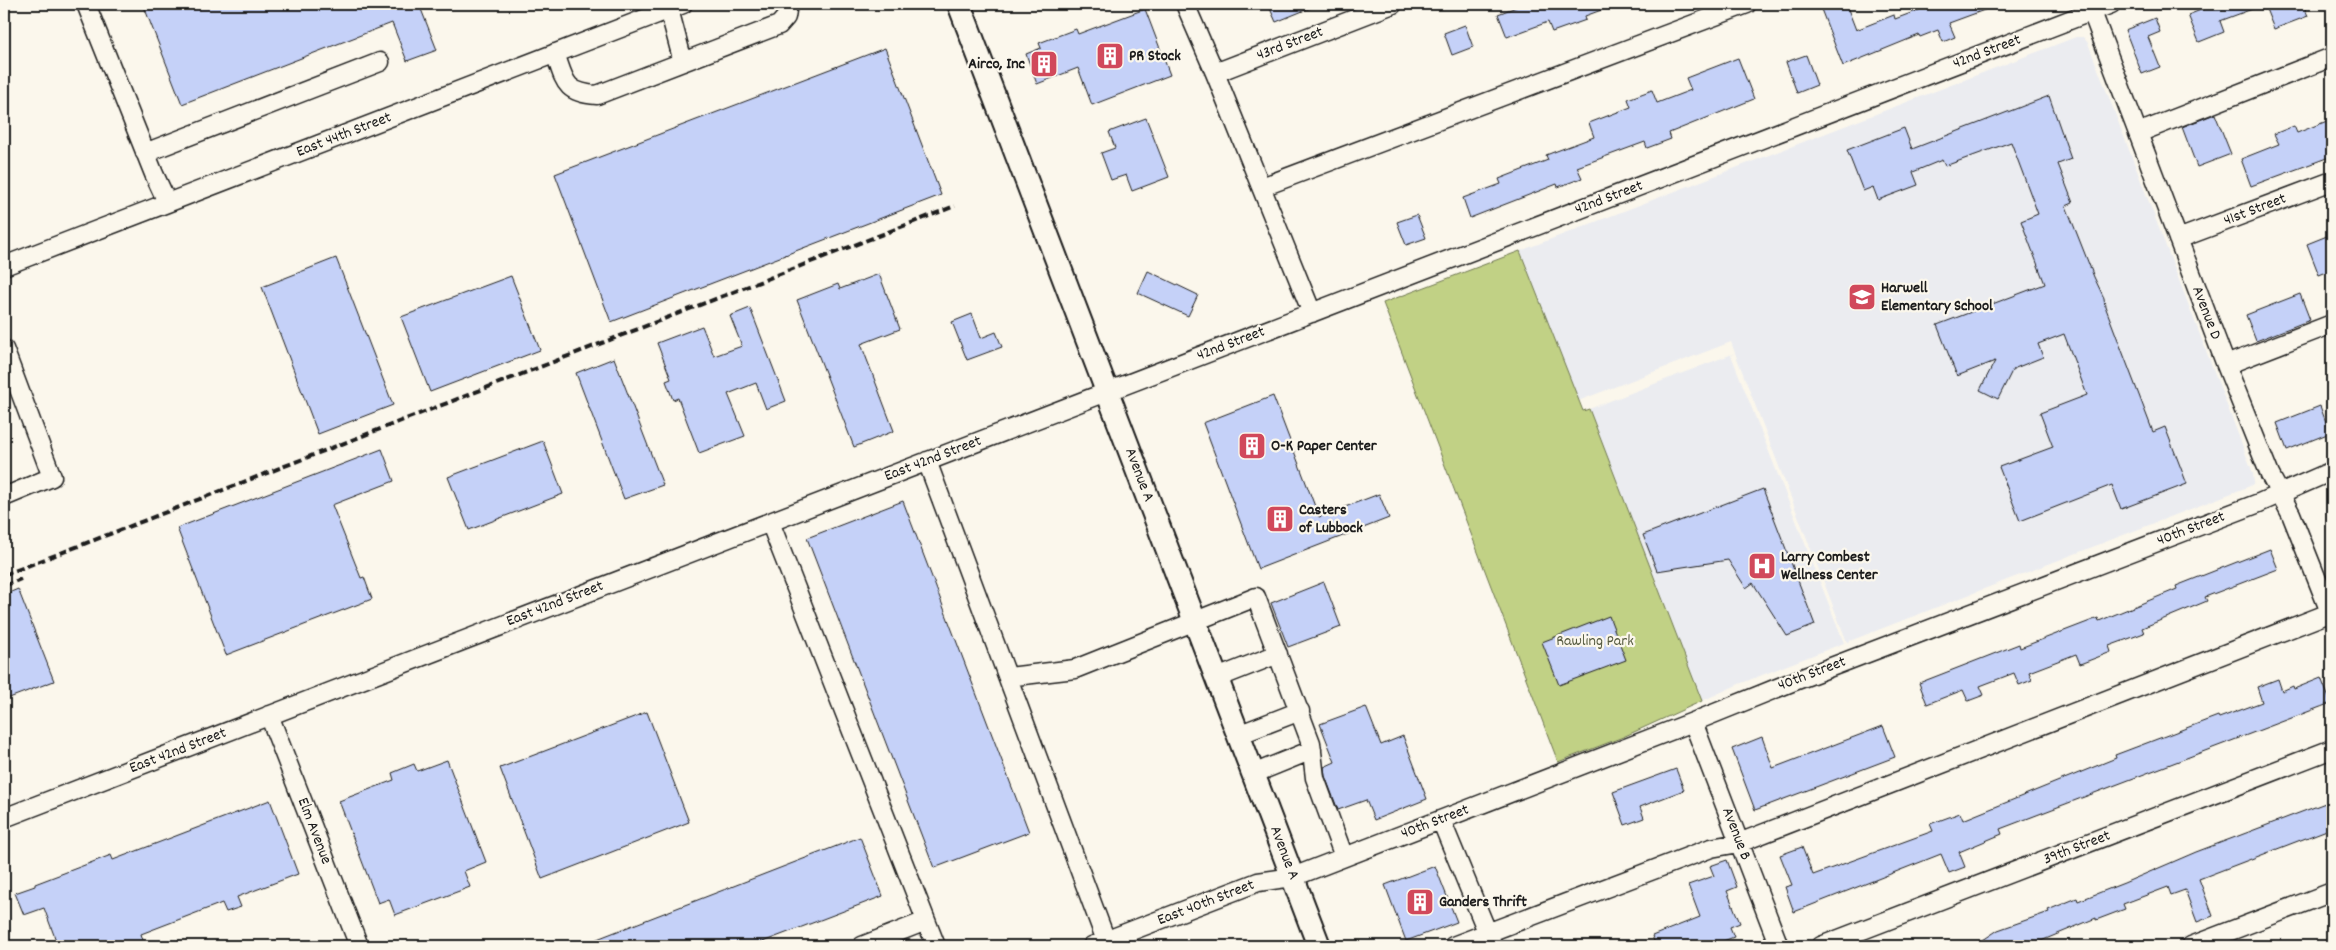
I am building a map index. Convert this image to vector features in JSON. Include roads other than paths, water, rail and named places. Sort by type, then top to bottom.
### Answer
[{"type":"main road","name":"Avenue A","points":[[959,4],[1318,946]]},
{"type":"street","points":[[86,4],[145,153],[167,202]]},
{"type":"street","points":[[555,53],[567,85],[580,94],[597,95],[779,24],[786,17],[788,4]]},
{"type":"street","points":[[1185,4],[1215,73],[1312,313]]},
{"type":"street","name":"43rd Street","points":[[1215,73],[1393,4]]},
{"type":"street","points":[[1262,188],[1747,4]]},
{"type":"street","name":"42nd Street","points":[[1107,392],[2091,7],[2111,4]]},
{"type":"street","points":[[676,7],[683,62]]},
{"type":"street","name":"East 44th Street","points":[[4,266],[676,7]]},
{"type":"street","name":"Avenue D","points":[[2091,7],[2178,240],[2270,476],[2291,514],[2332,614]]},
{"type":"street","points":[[2138,133],[2332,57]]},
{"type":"street","points":[[145,153],[380,62]]},
{"type":"street","name":"41st Street","points":[[2178,240],[2332,181]]},
{"type":"street","points":[[2226,365],[2332,324]]},
{"type":"street","points":[[4,350],[52,477],[4,497]]},
{"type":"street","name":"East 42nd Street","points":[[4,818],[1107,392]]},
{"type":"street","points":[[927,461],[1008,677],[1102,944]]},
{"type":"street","name":"40th Street","points":[[1293,877],[2332,472]]},
{"type":"street","points":[[770,522],[936,946]]},
{"type":"street","points":[[1008,677],[1075,669],[1256,597],[1300,711],[1312,750],[1315,778],[1344,857]]},
{"type":"street","points":[[1453,946],[1491,939],[1711,848],[1739,843],[2332,614]]},
{"type":"street","points":[[1217,678],[1278,654]]},
{"type":"street","points":[[1238,735],[1300,711]]},
{"type":"street","name":"Elm Avenue","points":[[269,715],[358,946]]},
{"type":"street","name":"Avenue B","points":[[1693,722],[1779,946]]},
{"type":"street","name":"39th Street","points":[[1821,946],[2332,749]]},
{"type":"street","points":[[1253,774],[1312,750]]},
{"type":"street","points":[[1441,820],[1491,939]]},
{"type":"street","name":"East 40th Street","points":[[1102,944],[1258,882],[1293,877]]},
{"type":"street","points":[[2191,946],[2332,892]]},
{"type":"street","points":[[862,946],[926,922]]},
{"type":"railway","points":[[4,575],[955,206]]},
{"type":"railway","points":[[4,586],[21,579]]},
{"type":"place","name":"PR Stock","points":[[1110,56]]},
{"type":"place","name":"Airco, Inc","points":[[1044,64]]},
{"type":"place","name":"Harwell Elementary School","points":[[1862,297]]},
{"type":"place","name":"O-K Paper Center","points":[[1252,446]]},
{"type":"place","name":"Casters of Lubbock","points":[[1280,519]]},
{"type":"place","name":"Larry Combest Wellness Center","points":[[1762,566]]},
{"type":"place","name":"Ganders Thrift","points":[[1420,902]]},
{"type":"park label","name":"Rawling Park","points":[[1595,641]]}]
